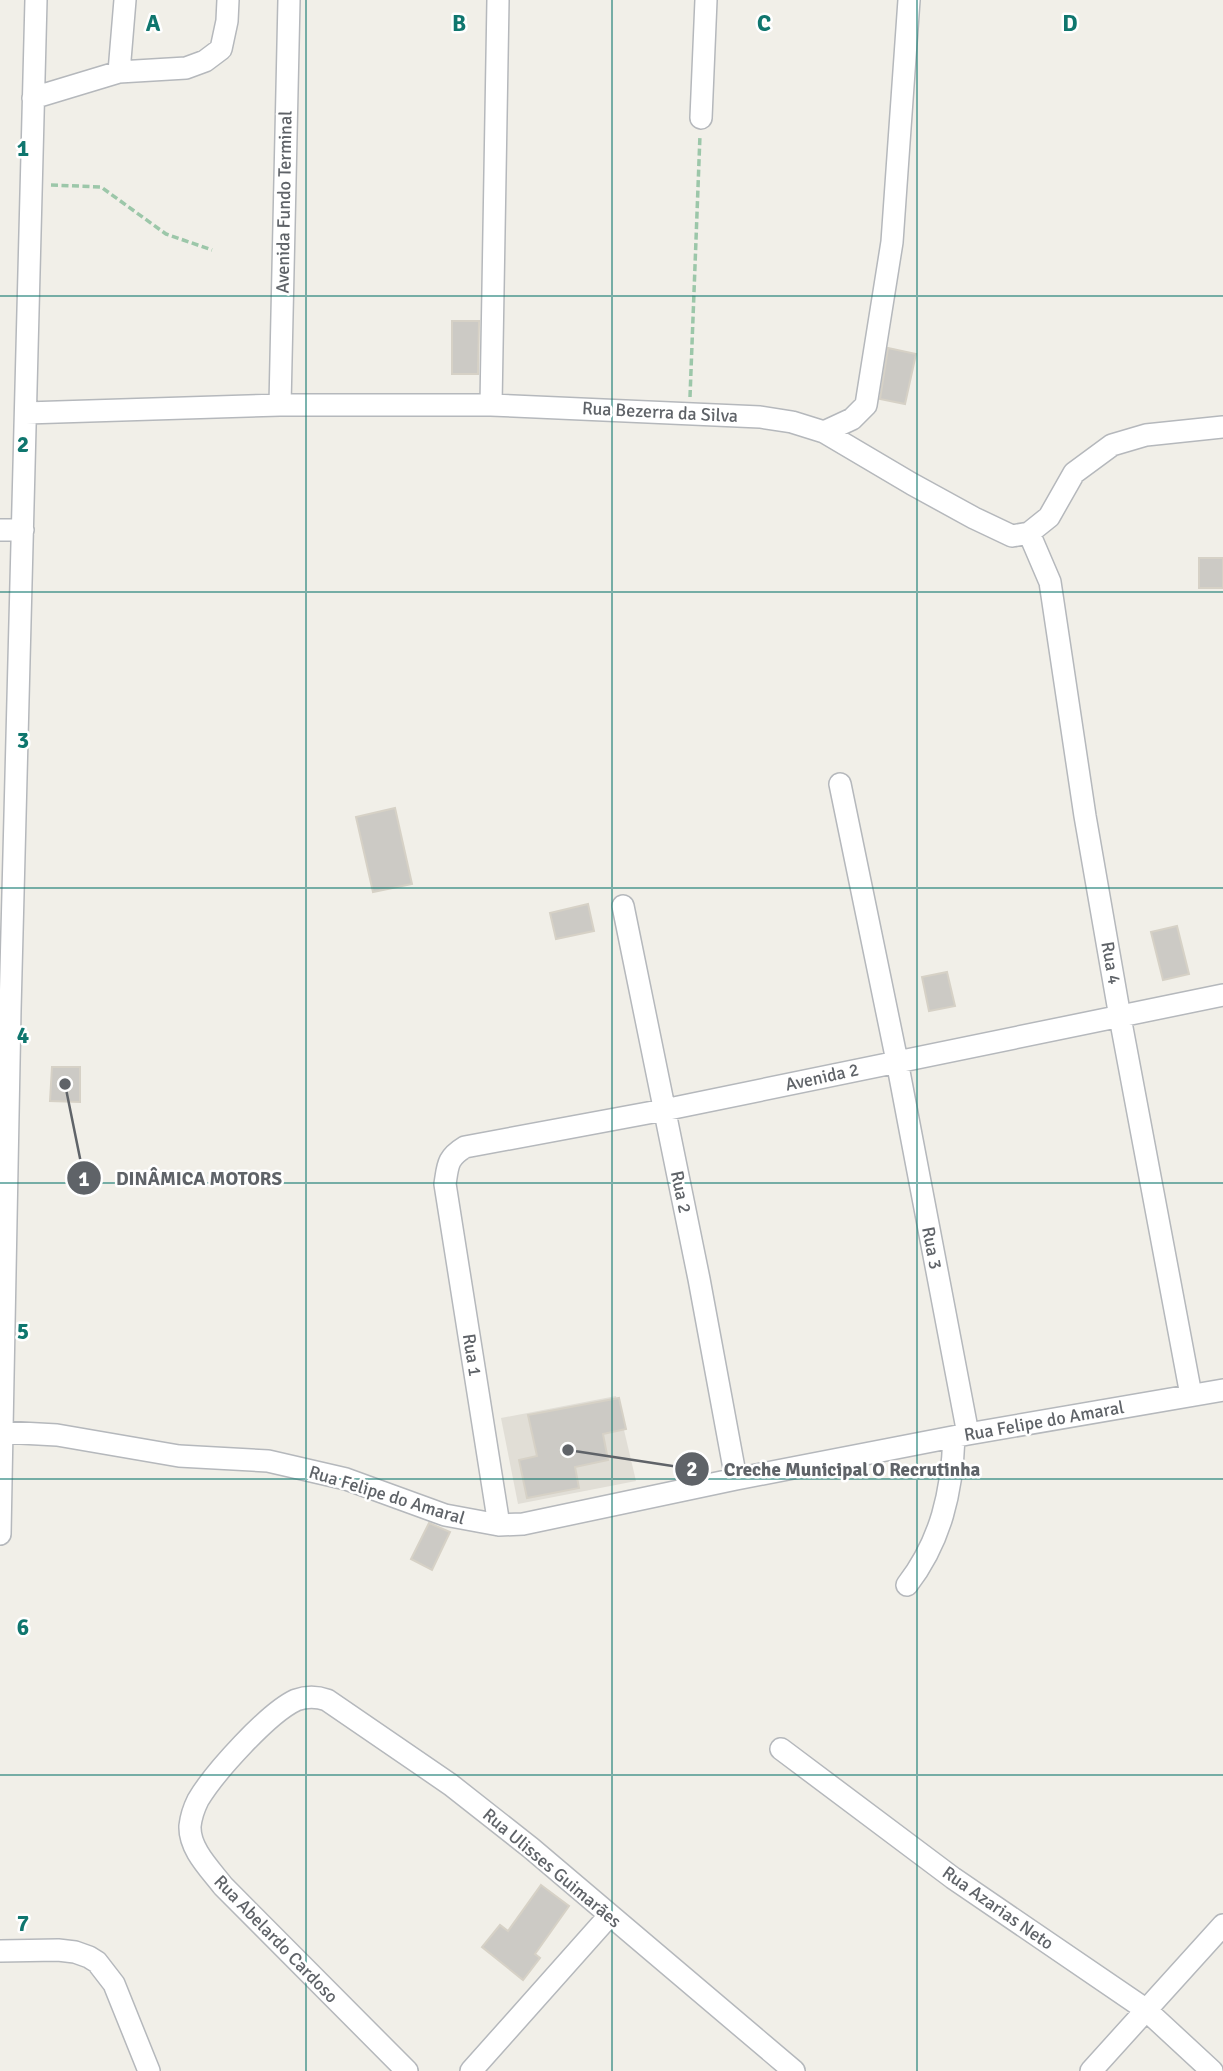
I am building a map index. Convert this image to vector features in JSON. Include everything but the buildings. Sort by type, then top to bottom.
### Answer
[{"type":"street","points":[[0,1534],[5,1008],[23,530],[36,0]]},
{"type":"street","points":[[119,72],[125,0]]},
{"type":"street","points":[[33,98],[119,72],[186,68],[205,61],[221,49],[228,0]]},
{"type":"street","name":"Avenida Fundo Terminal","points":[[281,405],[289,0]]},
{"type":"street","points":[[491,405],[498,0]]},
{"type":"street","points":[[701,118],[706,0]]},
{"type":"street","points":[[824,432],[852,419],[866,405],[892,242],[909,0]]},
{"type":"street","name":"Rua Bezerra da Silva","points":[[26,413],[281,405],[491,405],[760,417],[792,422],[824,432],[974,518],[1021,534]]},
{"type":"street","points":[[1021,534],[1049,517],[1074,473],[1112,446],[1146,435],[1223,427]]},
{"type":"street","points":[[0,530],[23,530]]},
{"type":"street","name":"Rua 4","points":[[1021,534],[1050,582],[1085,816],[1120,1017],[1212,1394]]},
{"type":"street","name":"Rua 3","points":[[840,784],[897,1061],[961,1436],[947,1502],[936,1536],[918,1572],[907,1585]]},
{"type":"street","name":"Rua 2","points":[[623,906],[736,1479]]},
{"type":"street","name":"Avenida 2","points":[[445,1184],[448,1163],[454,1154],[465,1147],[664,1110],[1223,995]]},
{"type":"street","name":"Rua 1","points":[[445,1184],[499,1525]]},
{"type":"street","name":"Rua Felipe do Amaral","points":[[2,1432],[57,1435],[179,1456],[268,1461],[345,1479],[445,1515],[499,1525],[547,1520],[736,1479],[961,1436],[1212,1394]]},
{"type":"street","name":"Rua Ulisses Guimarães","points":[[295,1701],[317,1696],[327,1700],[451,1784],[531,1848],[794,2071]]},
{"type":"street","name":"Rua Abelardo Cardoso","points":[[295,1701],[266,1721],[216,1776],[192,1814],[191,1835],[198,1853],[223,1886],[407,2071]]},
{"type":"street","name":"Rua Azarias Neto","points":[[781,1749],[953,1878],[1145,2009],[1212,2071]]},
{"type":"street","points":[[471,2071],[609,1916]]},
{"type":"street","points":[[1091,2071],[1223,1925]]},
{"type":"street","points":[[0,1951],[58,1950],[75,1952],[97,1962],[114,1984],[149,2071]]},
{"type":"path","points":[[690,413],[701,118]]},
{"type":"path","points":[[31,184],[101,187],[166,234],[212,250]]},
{"type":"shaded area","points":[[616,1396],[636,1481],[518,1504],[501,1418]]},
{"type":"place","name":"DINÂMICA MOTORS","points":[[65,1084]]},
{"type":"place","name":"Creche Municipal O Recrutinha","points":[[568,1450]]}]
